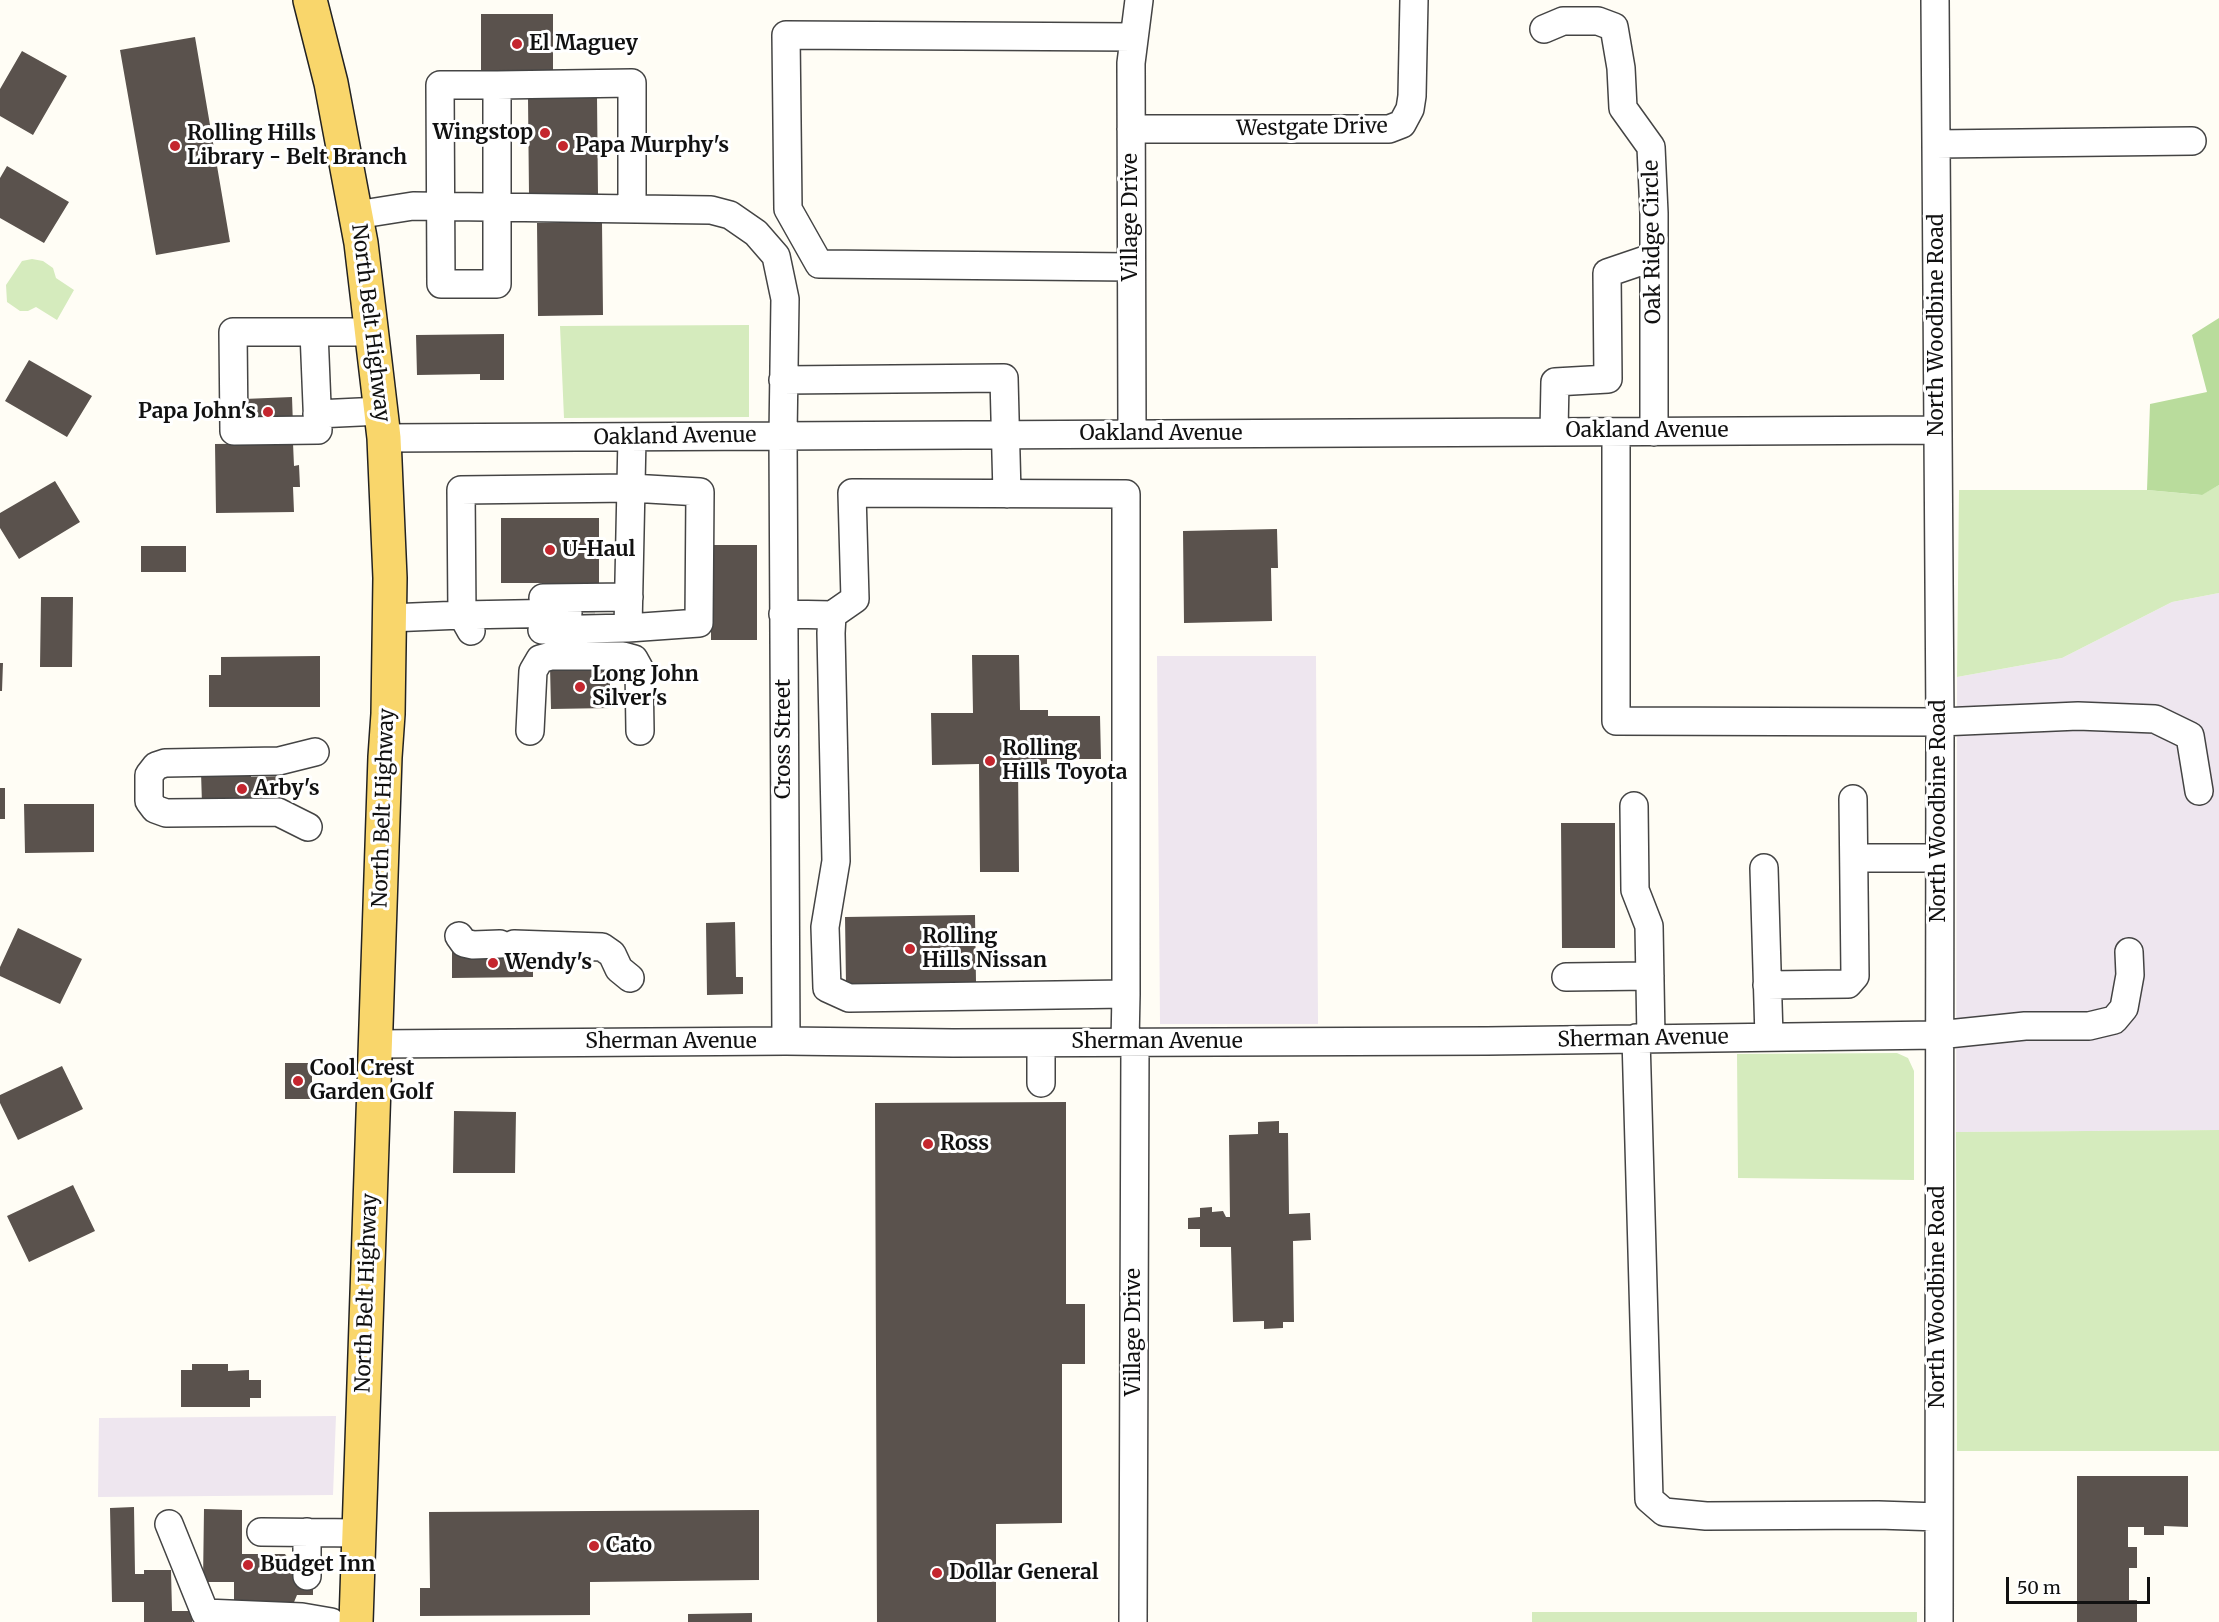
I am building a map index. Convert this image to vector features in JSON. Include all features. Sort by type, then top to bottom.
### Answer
[{"type":"main road","name":"North Belt Highway","points":[[310,0],[331,83],[356,215],[383,425],[390,578],[388,714],[356,1622]]},
{"type":"street","name":"Village Drive","points":[[1132,434],[1131,129],[1133,37],[1139,0]]},
{"type":"street","name":"Westgate Drive","points":[[1131,129],[1389,129],[1402,124],[1410,109],[1413,96],[1414,0]]},
{"type":"street","name":"North Woodbine Road","points":[[1935,0],[1940,722],[1939,1622]]},
{"type":"street","name":"Oak Ridge Circle","points":[[1544,29],[1563,21],[1598,21],[1614,27],[1621,68],[1623,108],[1651,147],[1654,257],[1654,432]]},
{"type":"street","points":[[1131,267],[819,264],[788,209],[786,35],[1133,37]]},
{"type":"street","points":[[497,85],[497,284],[441,284],[440,85],[632,83],[632,209]]},
{"type":"street","points":[[1936,144],[2192,141]]},
{"type":"street","name":"Cross Street","points":[[356,215],[413,206],[711,210],[730,215],[756,233],[776,256],[785,299],[783,614],[786,1041]]},
{"type":"street","points":[[1554,431],[1555,382],[1608,379],[1607,273],[1654,257]]},
{"type":"street","name":"Oakland Avenue","points":[[314,332],[233,332],[234,431],[317,422],[632,437],[1938,430]]},
{"type":"street","points":[[317,422],[314,332],[372,332]]},
{"type":"street","points":[[783,380],[1004,378],[1007,494],[852,493],[855,599],[832,615],[783,614]]},
{"type":"street","points":[[1616,432],[1616,721],[1940,722],[2078,716],[2155,719],[2190,736],[2199,791]]},
{"type":"street","points":[[629,612],[632,437]]},
{"type":"street","points":[[598,612],[629,612],[699,623],[700,492],[631,488],[461,490],[462,607],[471,632],[629,612]]},
{"type":"street","name":"Village Drive","points":[[1007,494],[1126,494],[1126,994],[1130,1042],[1133,1622]]},
{"type":"street","points":[[389,618],[462,607],[568,613]]},
{"type":"street","points":[[832,615],[836,861],[825,927],[827,988],[849,998],[1126,994]]},
{"type":"street","points":[[530,731],[533,671],[540,659],[551,656],[623,656],[634,659],[639,668],[640,731]]},
{"type":"street","points":[[308,827],[278,812],[166,813],[155,809],[149,801],[149,775],[156,766],[165,763],[279,761],[315,752]]},
{"type":"street","points":[[1767,985],[1848,984],[1855,976],[1853,799]]},
{"type":"street","points":[[1634,806],[1635,890],[1649,926],[1650,976],[1644,1038],[1649,1499],[1664,1512],[1706,1516],[1939,1517]]},
{"type":"street","points":[[1854,858],[1939,858]]},
{"type":"street","points":[[1764,868],[1769,1037]]},
{"type":"street","points":[[459,936],[464,943],[473,945],[602,947],[612,954],[619,969],[630,978]]},
{"type":"street","name":"Sherman Avenue","points":[[375,1044],[786,1041],[1041,1043],[1487,1041],[1938,1035],[2025,1026],[2089,1026],[2114,1020],[2124,1008],[2130,975],[2129,952]]},
{"type":"street","points":[[1566,976],[1650,976]]},
{"type":"street","points":[[1041,1043],[1041,1083]]},
{"type":"street","points":[[169,1524],[205,1613],[241,1619],[313,1603],[307,1532]]},
{"type":"street","points":[[261,1532],[359,1533]]},
{"type":"shaded area","points":[[2219,593],[2219,1130],[1956,1132],[1957,677],[2062,658],[2172,602]]},
{"type":"shaded area","points":[[1157,656],[1316,656],[1318,1024],[1160,1024]]},
{"type":"shaded area","points":[[336,1416],[333,1495],[98,1497],[99,1418]]},
{"type":"green space","points":[[32,259],[43,261],[53,268],[56,278],[74,290],[57,320],[36,307],[28,311],[20,311],[7,302],[6,285],[22,261]]},
{"type":"green space","points":[[2219,318],[2219,485],[2202,495],[2147,490],[2150,404],[2207,392],[2192,335]]},
{"type":"green space","points":[[749,325],[749,417],[564,418],[560,326]]},
{"type":"green space","points":[[2219,485],[2219,593],[2172,602],[2062,658],[1957,677],[1959,490],[2147,490],[2201,495]]},
{"type":"green space","points":[[1897,1053],[1908,1058],[1914,1071],[1914,1180],[1738,1178],[1737,1054]]},
{"type":"green space","points":[[2219,1130],[2219,1451],[1957,1451],[1956,1132]]},
{"type":"green space","points":[[1532,1612],[1917,1612],[1917,1622],[1532,1622]]},
{"type":"building","name":"El Maguey","points":[[481,14],[553,14],[553,73],[481,73]]},
{"type":"building","name":"Rolling Hills Library - Belt Branch","points":[[195,37],[230,242],[156,255],[120,50]]},
{"type":"building","points":[[22,51],[67,76],[33,135],[0,116],[0,89]]},
{"type":"building","name":"Papa Murphy's","points":[[597,97],[598,195],[529,195],[528,98]]},
{"type":"building","points":[[7,166],[69,202],[44,243],[0,218],[0,178]]},
{"type":"building","points":[[602,222],[603,315],[538,316],[537,223]]},
{"type":"building","points":[[504,334],[504,380],[480,380],[480,374],[417,375],[416,335]]},
{"type":"building","points":[[29,360],[92,396],[67,437],[5,401]]},
{"type":"building","name":"Papa John's","points":[[292,397],[293,426],[245,427],[244,399]]},
{"type":"building","points":[[293,443],[294,466],[299,465],[300,487],[293,487],[294,512],[216,513],[215,444]]},
{"type":"building","points":[[55,481],[80,522],[19,559],[0,528],[0,513]]},
{"type":"building","name":"U-Haul","points":[[501,518],[599,518],[599,583],[501,583]]},
{"type":"building","points":[[1277,529],[1278,568],[1271,568],[1272,621],[1184,623],[1183,531]]},
{"type":"building","points":[[711,545],[757,545],[757,640],[711,640]]},
{"type":"building","points":[[141,546],[186,546],[186,572],[141,572]]},
{"type":"building","points":[[41,597],[73,597],[72,667],[40,667]]},
{"type":"building","name":"Rolling Hills Toyota","points":[[972,655],[1019,655],[1020,710],[1048,710],[1048,716],[1100,716],[1101,759],[1047,759],[1047,765],[1018,765],[1019,872],[980,872],[979,764],[932,765],[931,713],[973,713]]},
{"type":"building","points":[[320,656],[320,707],[209,707],[209,675],[221,675],[221,657]]},
{"type":"building","points":[[0,663],[3,663],[2,691],[0,691]]},
{"type":"building","name":"Long John Silver's","points":[[610,665],[610,708],[551,709],[550,666]]},
{"type":"building","name":"Arby's","points":[[251,771],[251,777],[283,776],[283,801],[202,804],[201,772]]},
{"type":"building","points":[[0,788],[5,788],[5,819],[0,819]]},
{"type":"building","points":[[24,804],[94,804],[94,852],[25,853]]},
{"type":"building","points":[[1561,823],[1615,823],[1615,948],[1562,948]]},
{"type":"building","name":"Rolling Hills Nissan","points":[[975,915],[976,982],[846,984],[845,917]]},
{"type":"building","points":[[735,922],[736,977],[743,977],[743,994],[707,995],[706,923]]},
{"type":"building","points":[[18,928],[82,959],[60,1004],[0,976],[0,967]]},
{"type":"building","name":"Wendy's","points":[[533,947],[533,977],[452,978],[452,949]]},
{"type":"building","name":"Cool Crest Garden Golf","points":[[285,1063],[312,1063],[312,1099],[285,1099]]},
{"type":"building","points":[[62,1066],[83,1109],[18,1140],[0,1103],[0,1095]]},
{"type":"building","points":[[1066,1102],[1066,1304],[1085,1304],[1085,1364],[1062,1364],[1062,1523],[996,1524],[996,1622],[877,1622],[875,1103]]},
{"type":"building","points":[[454,1111],[516,1112],[515,1173],[453,1173]]},
{"type":"building","points":[[1279,1121],[1279,1133],[1288,1133],[1289,1214],[1310,1213],[1311,1240],[1293,1241],[1294,1322],[1283,1322],[1283,1328],[1264,1329],[1264,1321],[1233,1322],[1231,1247],[1200,1247],[1200,1229],[1188,1229],[1188,1218],[1200,1217],[1200,1208],[1212,1207],[1212,1212],[1223,1211],[1226,1217],[1230,1217],[1229,1135],[1258,1134],[1258,1122]]},
{"type":"building","points":[[73,1185],[95,1231],[29,1262],[7,1216]]},
{"type":"building","points":[[192,1364],[228,1364],[228,1371],[249,1370],[249,1380],[261,1380],[261,1398],[250,1398],[250,1407],[181,1407],[181,1370],[192,1370]]},
{"type":"building","points":[[2077,1476],[2188,1476],[2188,1527],[2164,1526],[2164,1535],[2144,1535],[2144,1527],[2128,1527],[2128,1547],[2137,1547],[2137,1568],[2129,1568],[2129,1600],[2137,1600],[2137,1622],[2077,1622]]},
{"type":"building","points":[[134,1507],[135,1574],[144,1574],[144,1570],[171,1570],[172,1611],[192,1611],[192,1622],[144,1622],[144,1602],[112,1602],[110,1508]]},
{"type":"building","name":"Budget Inn","points":[[204,1509],[242,1510],[242,1554],[285,1554],[300,1576],[313,1576],[313,1595],[297,1595],[292,1607],[234,1609],[234,1582],[203,1582]]},
{"type":"building","name":"Cato","points":[[759,1510],[759,1580],[590,1582],[590,1615],[420,1616],[420,1588],[430,1588],[429,1512]]},
{"type":"building","points":[[752,1613],[752,1622],[688,1622],[688,1614]]},
{"type":"tunnel","points":[[568,613],[598,612]]},
{"type":"place","name":"El Maguey","points":[[517,44]]},
{"type":"place","name":"Wingstop","points":[[545,133]]},
{"type":"place","name":"Rolling Hills Library - Belt Branch","points":[[175,146]]},
{"type":"place","name":"Papa Murphy's","points":[[563,146]]},
{"type":"place","name":"Papa John's","points":[[268,412]]},
{"type":"place","name":"U-Haul","points":[[550,550]]},
{"type":"place","name":"Long John Silver's","points":[[580,687]]},
{"type":"place","name":"Rolling Hills Toyota","points":[[990,761]]},
{"type":"place","name":"Arby's","points":[[242,789]]},
{"type":"place","name":"Rolling Hills Nissan","points":[[910,949]]},
{"type":"place","name":"Wendy's","points":[[493,963]]},
{"type":"place","name":"Cool Crest Garden Golf","points":[[298,1081]]},
{"type":"place","name":"Ross","points":[[928,1144]]},
{"type":"place","name":"Cato","points":[[594,1546]]},
{"type":"place","name":"Budget Inn","points":[[248,1565]]},
{"type":"place","name":"Dollar General","points":[[937,1573]]}]
